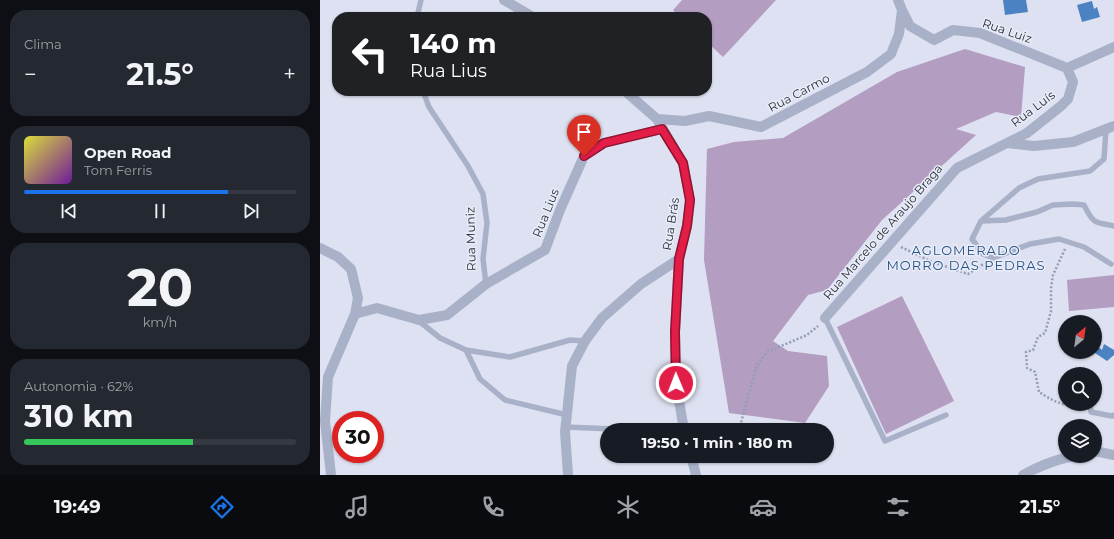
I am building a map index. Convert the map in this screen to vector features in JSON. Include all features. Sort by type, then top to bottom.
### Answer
[{"type":"street","points":[[504,0],[524,12]]},
{"type":"street","name":"Rua Carmo","points":[[657,119],[685,120],[709,116],[761,127],[866,72],[891,54],[899,34],[902,10],[898,0]]},
{"type":"street","name":"Rua Luiz","points":[[902,10],[910,26],[934,40],[953,30],[980,33],[1068,68]]},
{"type":"street","points":[[1068,68],[1114,47]]},
{"type":"street","name":"Rua Luís","points":[[1007,143],[1027,133],[1068,99],[1073,82],[1068,68]]},
{"type":"street","name":"Rua Brás","points":[[631,96],[657,119],[683,163],[690,200],[687,226],[679,259],[675,332],[676,383],[683,423]]},
{"type":"street","points":[[1007,143],[1034,146],[1073,142],[1110,127]]},
{"type":"street","name":"Rua Lius","points":[[486,284],[545,250],[560,210],[584,156],[604,143],[662,129]]},
{"type":"street","name":"Rua Marcelo de Araujo Braga","points":[[825,318],[957,168],[1007,143]]},
{"type":"street","points":[[320,248],[338,258],[351,269],[358,298],[355,314],[328,377],[325,421],[331,475]]},
{"type":"street","points":[[568,475],[566,427],[572,366],[585,341],[602,318],[641,284],[679,259]]},
{"type":"street","name":"Rua Muniz","points":[[355,314],[377,308],[419,320],[447,315],[486,284]]},
{"type":"street","points":[[1102,452],[1114,455]]},
{"type":"street","points":[[1023,475],[1039,471],[1058,460]]},
{"type":"street","points":[[693,463],[696,475]]},
{"type":"lane","points":[[418,12],[421,0]]},
{"type":"lane","name":"Rua Muniz","points":[[425,96],[429,106],[468,166],[483,194],[487,223],[483,259],[486,284]]},
{"type":"lane","points":[[1110,127],[1104,159],[1090,171],[1038,179],[1019,188],[981,221],[972,239],[982,254],[993,258],[1030,244],[1059,239],[1084,247],[1111,264]]},
{"type":"lane","points":[[981,221],[1006,220],[1037,212],[1053,205],[1073,204],[1084,205],[1089,216],[1099,224],[1114,226]]},
{"type":"lane","name":"Rua Marcelo de Araujo Braga","points":[[825,318],[885,441],[946,415]]},
{"type":"lane","points":[[419,320],[440,338],[466,350],[510,357],[570,340],[585,341]]},
{"type":"lane","points":[[466,350],[480,379],[505,400],[567,415]]},
{"type":"lane","points":[[1091,411],[1112,416],[1114,415]]},
{"type":"lane","points":[[566,427],[600,428]]},
{"type":"path","points":[[891,242],[930,261],[968,274],[993,258]]},
{"type":"path","points":[[1058,402],[1049,399],[1039,392],[1035,372],[1027,368],[1026,352],[1033,350],[1038,337],[1046,333],[1051,311],[1051,288],[1053,275],[1068,242]]},
{"type":"path","points":[[742,423],[757,365],[767,352],[807,335],[825,318]]},
{"type":"shaded area","points":[[682,0],[776,0],[723,57],[712,47],[712,12],[675,12],[673,10]]},
{"type":"shaded area","points":[[965,49],[1025,67],[1021,117],[996,112],[956,129],[976,135],[882,220],[827,290],[808,295],[773,341],[788,351],[827,356],[829,386],[805,423],[729,413],[704,260],[707,149],[734,142],[783,138],[897,72]]},
{"type":"shaded area","points":[[1114,275],[1114,307],[1069,311],[1067,280]]},
{"type":"shaded area","points":[[902,296],[954,401],[886,434],[837,327]]},
{"type":"building","points":[[1003,0],[1026,0],[1028,12],[1005,15]]},
{"type":"building","points":[[1092,1],[1094,9],[1097,7],[1100,17],[1082,22],[1077,5]]},
{"type":"building","points":[[1104,344],[1114,350],[1114,355],[1107,361],[1102,358]]},
{"type":"district","name":"AGLOMERADO MORRO DAS PEDRAS","points":[[966,258]]},
{"type":"route","points":[[584,156],[604,143],[662,129],[683,163],[690,200],[687,226],[679,259],[675,332],[676,383]]}]
